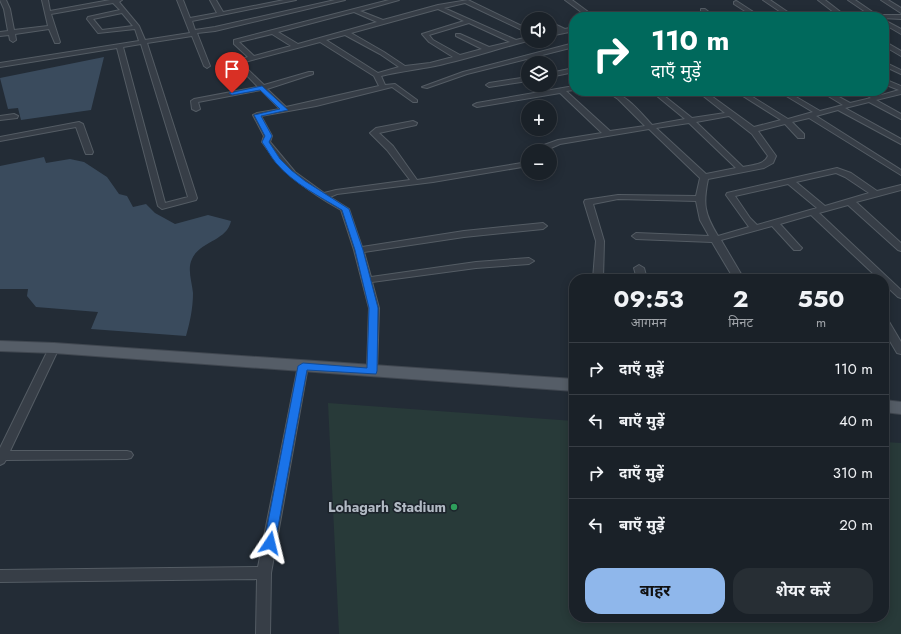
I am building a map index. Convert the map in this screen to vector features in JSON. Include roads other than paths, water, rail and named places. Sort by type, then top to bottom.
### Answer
[{"type":"main road","points":[[0,346],[54,348],[569,385]]},
{"type":"main road","points":[[889,407],[901,408]]},
{"type":"street","points":[[3,0],[7,9],[13,40]]},
{"type":"street","points":[[45,0],[51,27],[57,42]]},
{"type":"street","points":[[48,13],[117,0],[137,27],[144,42],[194,198],[162,206],[120,46]]},
{"type":"street","points":[[180,0],[207,66]]},
{"type":"street","points":[[213,0],[221,14]]},
{"type":"street","points":[[188,20],[221,14],[248,6],[293,0]]},
{"type":"street","points":[[312,0],[324,5]]},
{"type":"street","points":[[0,65],[215,29],[342,0]]},
{"type":"street","points":[[253,58],[236,43],[236,41],[396,0]]},
{"type":"street","points":[[285,110],[237,62],[467,0],[521,27]]},
{"type":"street","points":[[568,0],[585,12]]},
{"type":"street","points":[[766,0],[784,12]]},
{"type":"street","points":[[822,0],[838,12]]},
{"type":"street","points":[[851,0],[869,12]]},
{"type":"street","points":[[884,0],[901,10]]},
{"type":"street","points":[[335,2],[382,22]]},
{"type":"street","points":[[736,3],[751,12]]},
{"type":"street","points":[[438,7],[468,22],[481,26],[515,42]]},
{"type":"street","points":[[125,11],[91,17],[90,19],[100,32],[137,27]]},
{"type":"street","points":[[889,17],[901,17]]},
{"type":"street","points":[[460,58],[431,41],[425,34],[468,22]]},
{"type":"street","points":[[889,25],[901,32]]},
{"type":"street","points":[[0,34],[51,27]]},
{"type":"street","points":[[557,28],[564,31]]},
{"type":"street","points":[[557,32],[569,30]]},
{"type":"street","points":[[274,32],[296,46]]},
{"type":"street","points":[[346,33],[382,53],[404,68]]},
{"type":"street","points":[[458,35],[489,50]]},
{"type":"street","points":[[321,40],[377,75],[383,87]]},
{"type":"street","points":[[377,75],[404,68],[430,65],[460,58],[521,41]]},
{"type":"street","points":[[426,87],[465,73],[569,46]]},
{"type":"street","points":[[889,47],[901,54]]},
{"type":"street","points":[[889,51],[893,50]]},
{"type":"street","points":[[889,66],[901,72]]},
{"type":"street","points":[[557,74],[569,71]]},
{"type":"street","points":[[196,109],[194,101],[262,88],[311,73]]},
{"type":"street","points":[[489,86],[521,80]]},
{"type":"street","points":[[889,84],[901,92]]},
{"type":"street","points":[[372,371],[374,308],[359,250],[345,209],[302,183],[277,160],[266,142],[268,136],[257,115],[393,85],[397,86],[415,101]]},
{"type":"street","points":[[477,105],[569,89]]},
{"type":"street","points":[[562,91],[608,134]]},
{"type":"street","points":[[889,95],[901,92]]},
{"type":"street","points":[[617,96],[704,177]]},
{"type":"street","points":[[660,96],[690,120],[742,170]]},
{"type":"street","points":[[704,177],[761,166],[770,161],[772,156],[752,130],[707,96]]},
{"type":"street","points":[[746,96],[787,121],[801,136]]},
{"type":"street","points":[[789,96],[819,113]]},
{"type":"street","points":[[833,96],[850,105]]},
{"type":"street","points":[[870,96],[901,117]]},
{"type":"street","points":[[752,130],[886,96]]},
{"type":"street","points":[[839,108],[901,142]]},
{"type":"street","points":[[554,144],[558,142],[731,114]]},
{"type":"street","points":[[810,115],[901,173]]},
{"type":"street","points":[[0,118],[14,116]]},
{"type":"street","points":[[413,123],[379,130],[374,133],[390,148],[415,182]]},
{"type":"street","points":[[0,139],[79,124],[89,152]]},
{"type":"street","points":[[323,196],[336,192],[415,182],[521,165]]},
{"type":"street","points":[[755,228],[747,220],[730,195],[837,170],[848,175],[875,194]]},
{"type":"street","points":[[704,177],[700,200],[704,220],[736,274]]},
{"type":"street","points":[[790,181],[822,208]]},
{"type":"street","points":[[636,236],[716,239],[901,187]]},
{"type":"street","points":[[598,274],[600,241],[588,202],[618,197],[700,200]]},
{"type":"street","points":[[850,201],[901,248]]},
{"type":"street","points":[[812,211],[879,274]]},
{"type":"street","points":[[773,222],[797,248]]},
{"type":"street","points":[[359,250],[464,234],[543,226]]},
{"type":"street","points":[[367,280],[476,266],[529,261]]},
{"type":"street","points":[[639,268],[641,274]]},
{"type":"street","points":[[889,284],[901,295]]},
{"type":"street","points":[[889,331],[901,351]]},
{"type":"street","points":[[54,348],[1,457],[127,455]]},
{"type":"street","points":[[263,634],[264,573],[303,366]]},
{"type":"street","points":[[0,576],[264,573]]},
{"type":"water","points":[[104,57],[91,110],[21,120],[18,108],[8,109],[0,78]]},
{"type":"water","points":[[44,157],[46,163],[70,159],[84,162],[107,177],[119,194],[127,196],[133,207],[146,204],[155,213],[175,224],[208,215],[231,221],[229,228],[224,233],[201,248],[192,259],[190,271],[193,293],[190,320],[186,336],[91,329],[98,312],[36,307],[27,296],[28,289],[0,289],[0,166]]},
{"type":"place","name":"Lohagarh Stadium","points":[[454,507]]}]
